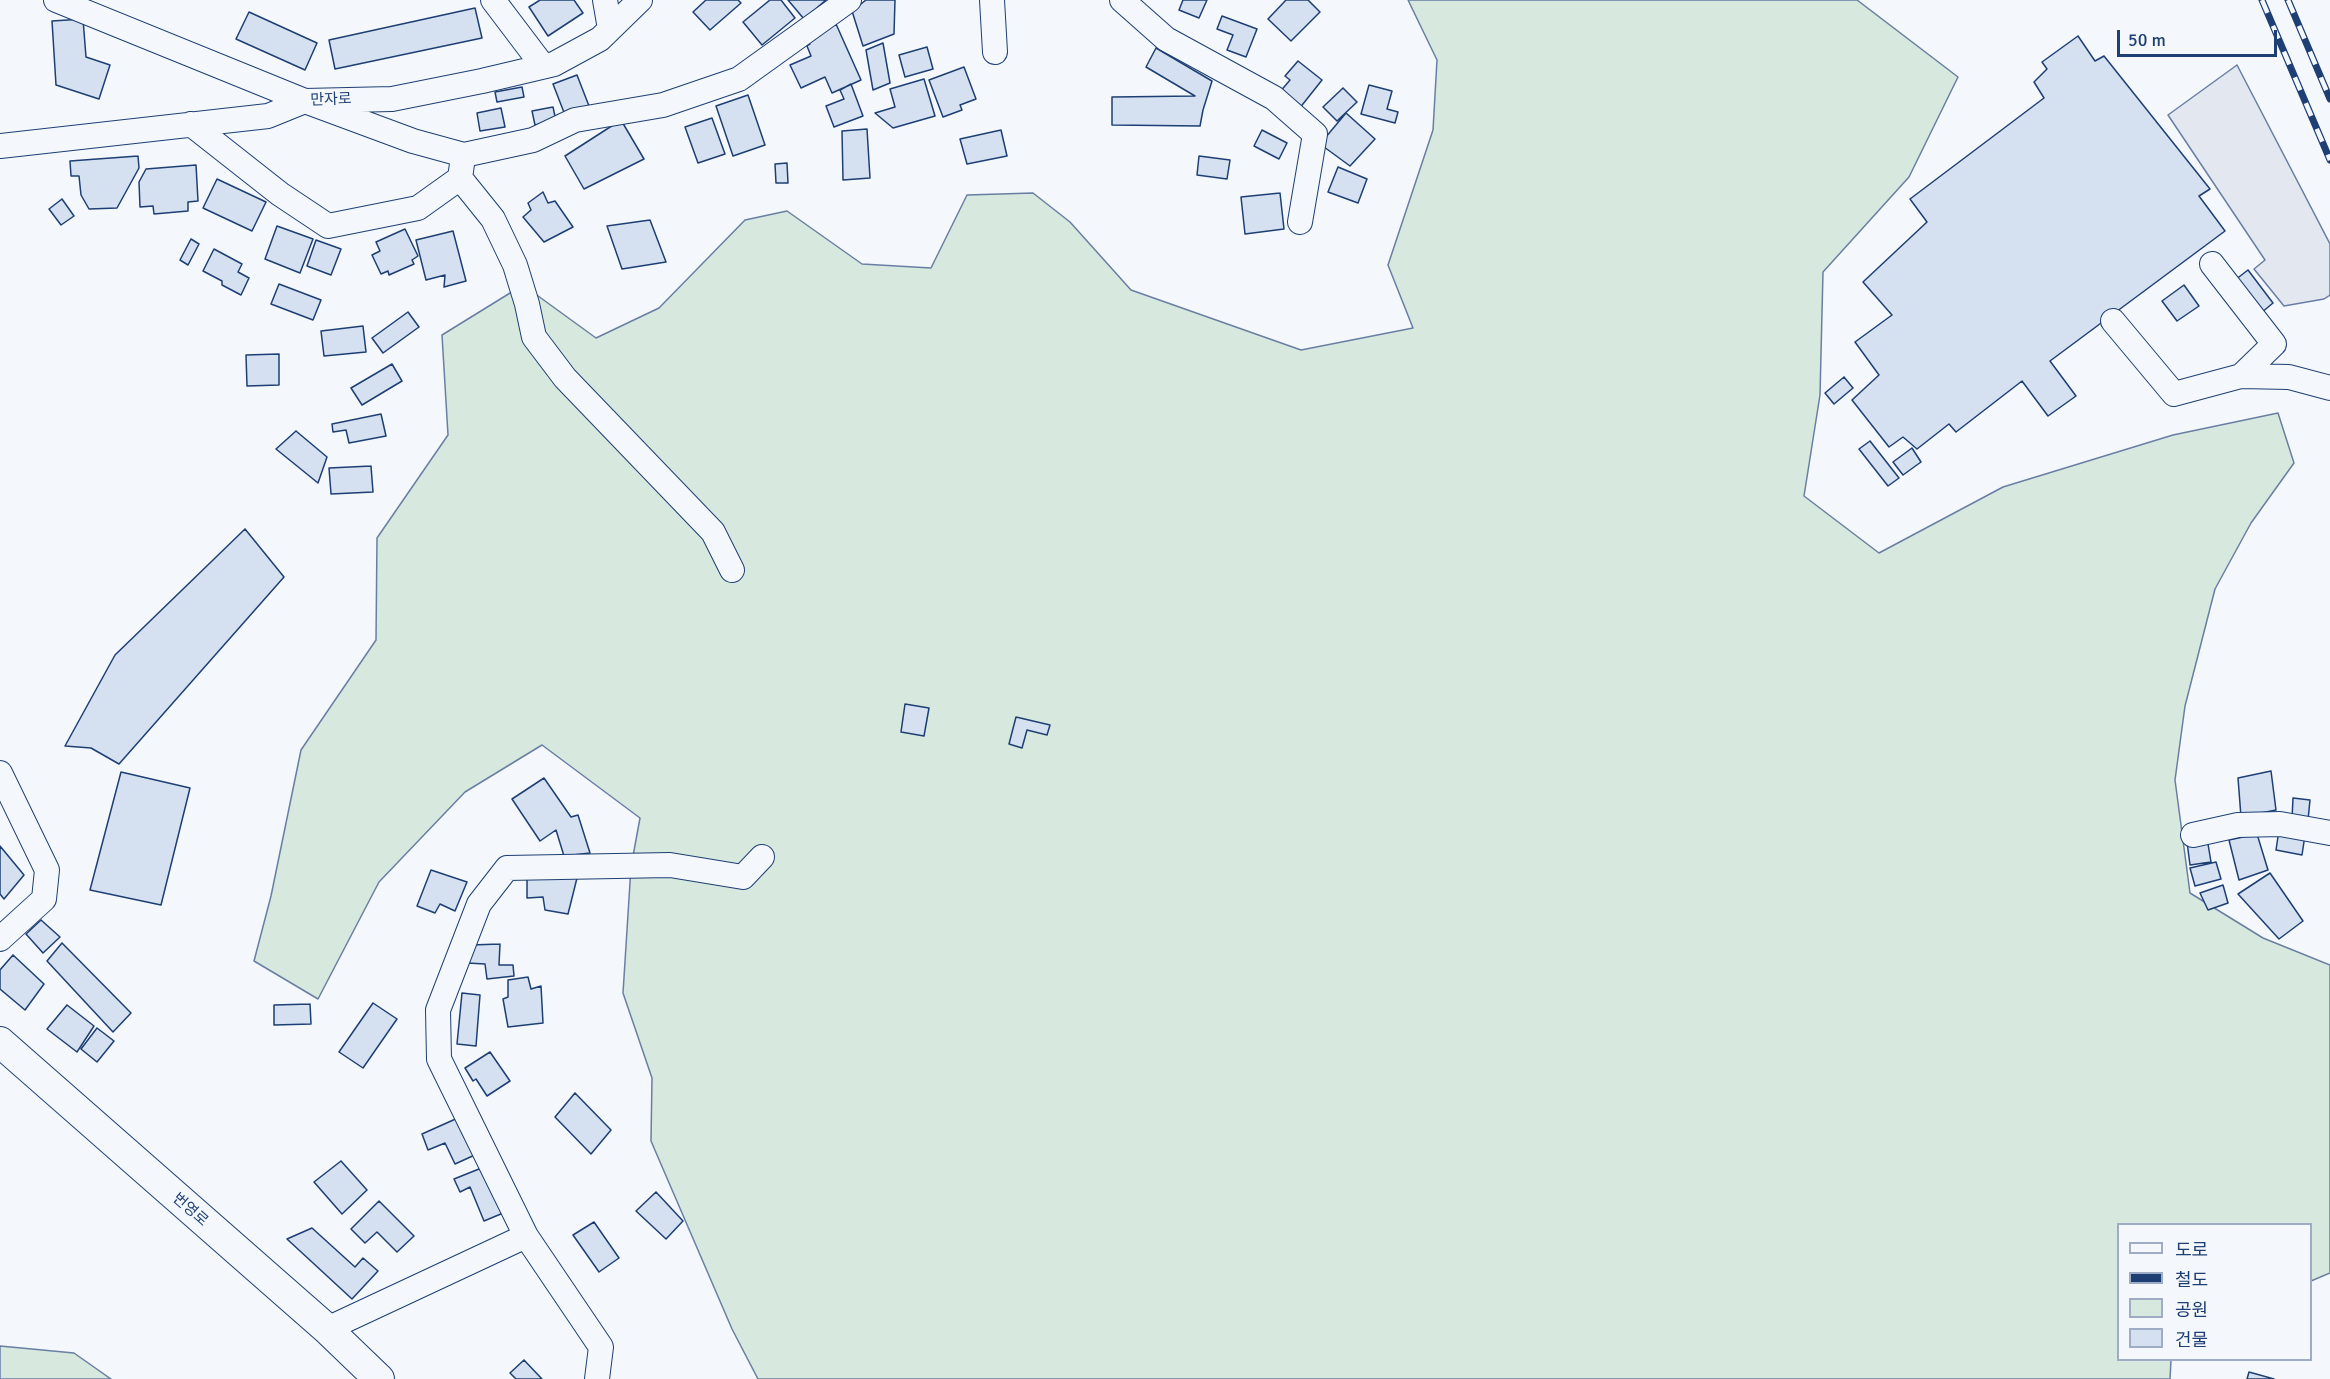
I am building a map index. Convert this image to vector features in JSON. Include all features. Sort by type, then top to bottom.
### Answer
[{"type":"main road","name":"번영로","points":[[0,1042],[327,1329],[379,1379]]},
{"type":"street","points":[[56,0],[305,101],[413,141],[462,167],[493,219],[515,265],[534,337],[565,378],[713,532],[732,570]]},
{"type":"street","points":[[492,0],[543,66]]},
{"type":"street","points":[[605,0],[610,29]]},
{"type":"street","name":"만자로","points":[[0,146],[268,116],[305,101],[392,99],[554,64],[600,39],[640,0]]},
{"type":"street","points":[[191,124],[280,194],[328,226],[418,208],[462,167],[533,140],[576,120],[663,105],[739,79],[849,0]]},
{"type":"street","points":[[992,0],[994,52]]},
{"type":"street","points":[[1122,0],[1166,39],[1274,98],[1315,134],[1300,222]]},
{"type":"street","points":[[2212,264],[2274,344],[2241,376]]},
{"type":"street","points":[[2113,321],[2174,394],[2241,376],[2289,377],[2330,388]]},
{"type":"street","points":[[0,773],[47,870],[44,899],[0,939]]},
{"type":"street","points":[[2193,835],[2238,825],[2280,824],[2330,833]]},
{"type":"street","points":[[597,1379],[601,1347],[526,1236],[440,1059],[438,1010],[479,904],[507,868],[670,865],[743,877],[762,857]]},
{"type":"street","points":[[327,1329],[526,1236]]},
{"type":"green space","points":[[1408,0],[1857,0],[1958,77],[1909,177],[1823,272],[1820,395],[1804,496],[1879,553],[2003,487],[2173,435],[2278,413],[2294,463],[2251,523],[2215,589],[2185,706],[2175,780],[2190,893],[2263,938],[2330,965],[2330,1273],[2312,1281],[2312,1223],[2117,1223],[2117,1361],[2171,1361],[2170,1379],[758,1379],[732,1329],[651,1141],[652,1078],[623,993],[631,867],[640,818],[542,745],[465,792],[379,882],[318,999],[254,961],[271,896],[301,750],[376,640],[377,538],[448,435],[442,335],[523,285],[596,338],[659,308],[745,220],[787,211],[862,264],[931,268],[967,195],[1033,193],[1070,222],[1131,290],[1301,350],[1413,328],[1388,265],[1433,130],[1437,60]]},
{"type":"green space","points":[[0,1346],[74,1353],[111,1379],[0,1379]]},
{"type":"shaded area","points":[[2237,65],[2330,244],[2330,295],[2324,299],[2284,306],[2254,269],[2265,260],[2168,115]]},
{"type":"building","points":[[540,0],[574,0],[583,13],[548,36],[529,7]]},
{"type":"building","points":[[706,0],[738,0],[741,3],[710,30],[693,12]]},
{"type":"building","points":[[770,0],[781,0],[795,18],[762,45],[743,22]]},
{"type":"building","points":[[788,0],[826,0],[804,19]]},
{"type":"building","points":[[866,0],[895,0],[894,34],[863,46],[852,11]]},
{"type":"building","points":[[1183,0],[1207,0],[1199,18],[1179,10]]},
{"type":"building","points":[[1286,0],[1308,0],[1320,12],[1291,41],[1268,19]]},
{"type":"building","points":[[475,8],[482,38],[335,69],[329,40]]},
{"type":"building","points":[[249,12],[317,43],[305,70],[236,39]]},
{"type":"building","points":[[1222,16],[1257,29],[1246,57],[1227,50],[1233,35],[1217,29]]},
{"type":"building","points":[[83,19],[86,57],[110,65],[99,99],[56,85],[52,21]]},
{"type":"building","points":[[836,24],[861,80],[832,93],[825,77],[801,88],[790,65],[811,56],[807,46],[810,44],[807,37]]},
{"type":"building","points":[[2078,36],[2095,61],[2104,56],[2210,189],[2199,196],[2225,231],[2050,361],[2076,396],[2048,416],[2022,381],[1956,432],[1949,424],[1917,449],[1903,437],[1889,447],[1852,400],[1879,375],[1855,342],[1892,315],[1863,282],[1927,222],[1910,199],[2044,98],[2034,82],[2047,69],[2042,62]]},
{"type":"building","points":[[883,43],[890,83],[873,90],[866,50]]},
{"type":"building","points":[[927,47],[933,69],[905,77],[899,55]]},
{"type":"building","points":[[1156,48],[1212,81],[1200,126],[1112,125],[1112,97],[1195,96],[1146,67]]},
{"type":"building","points":[[1298,61],[1322,80],[1299,109],[1279,93],[1290,80],[1285,76]]},
{"type":"building","points":[[964,67],[976,99],[960,105],[962,110],[943,117],[929,80]]},
{"type":"building","points":[[577,75],[589,106],[565,115],[553,84]]},
{"type":"building","points":[[924,79],[935,116],[893,128],[875,113],[895,107],[890,89]]},
{"type":"building","points":[[851,84],[863,116],[834,127],[826,106],[844,99],[840,90]]},
{"type":"building","points":[[1369,85],[1392,91],[1387,109],[1398,112],[1395,123],[1361,114]]},
{"type":"building","points":[[522,87],[524,97],[497,102],[495,92]]},
{"type":"building","points":[[1343,88],[1357,102],[1337,121],[1323,107]]},
{"type":"building","points":[[748,95],[765,145],[733,156],[716,106]]},
{"type":"building","points":[[553,107],[556,121],[535,125],[532,111]]},
{"type":"building","points":[[501,108],[505,127],[480,131],[477,113]]},
{"type":"building","points":[[1346,113],[1375,139],[1350,166],[1320,144]]},
{"type":"building","points":[[712,118],[725,154],[698,163],[685,127]]},
{"type":"building","points":[[621,120],[644,159],[584,189],[565,156]]},
{"type":"building","points":[[867,129],[870,178],[843,180],[842,131]]},
{"type":"building","points":[[1001,130],[1007,156],[967,164],[960,139]]},
{"type":"building","points":[[1262,130],[1287,143],[1279,159],[1254,146]]},
{"type":"building","points":[[138,156],[139,168],[117,208],[89,209],[81,195],[79,176],[71,176],[70,161]]},
{"type":"building","points":[[1199,156],[1230,160],[1227,179],[1197,175]]},
{"type":"building","points":[[787,163],[788,183],[776,183],[775,164]]},
{"type":"building","points":[[196,165],[198,201],[188,202],[188,211],[154,214],[153,206],[140,207],[139,182],[146,169]]},
{"type":"building","points":[[1338,167],[1367,179],[1358,203],[1328,192]]},
{"type":"building","points":[[217,179],[266,202],[252,231],[203,208]]},
{"type":"building","points":[[543,192],[548,203],[555,201],[573,227],[544,242],[523,217],[531,210],[528,203]]},
{"type":"building","points":[[1280,193],[1284,229],[1245,234],[1241,197]]},
{"type":"building","points":[[62,199],[74,216],[61,225],[49,209]]},
{"type":"building","points":[[650,220],[666,262],[622,269],[607,226]]},
{"type":"building","points":[[277,226],[313,239],[300,273],[265,259]]},
{"type":"building","points":[[405,229],[418,256],[412,260],[414,264],[389,275],[388,271],[381,274],[372,255],[380,251],[376,242]]},
{"type":"building","points":[[453,231],[466,281],[444,287],[445,275],[426,280],[416,240]]},
{"type":"building","points":[[191,239],[199,244],[188,265],[180,260]]},
{"type":"building","points":[[316,240],[341,249],[331,275],[307,266]]},
{"type":"building","points":[[214,249],[242,264],[238,272],[249,278],[241,295],[203,271]]},
{"type":"building","points":[[2248,270],[2273,303],[2261,313],[2235,280]]},
{"type":"building","points":[[279,284],[321,300],[313,320],[271,304]]},
{"type":"building","points":[[2184,285],[2199,306],[2177,321],[2162,301]]},
{"type":"building","points":[[408,312],[419,327],[383,353],[372,338]]},
{"type":"building","points":[[363,326],[366,352],[324,356],[321,331]]},
{"type":"building","points":[[279,354],[279,385],[247,386],[246,355]]},
{"type":"building","points":[[392,364],[402,381],[362,405],[351,388]]},
{"type":"building","points":[[1844,377],[1853,388],[1834,404],[1825,393]]},
{"type":"building","points":[[381,414],[386,436],[349,443],[346,430],[333,432],[332,424]]},
{"type":"building","points":[[296,431],[327,457],[318,483],[276,449]]},
{"type":"building","points":[[1870,441],[1899,478],[1888,486],[1859,449]]},
{"type":"building","points":[[1912,448],[1921,462],[1903,475],[1893,462]]},
{"type":"building","points":[[371,466],[373,492],[331,494],[329,468]]},
{"type":"building","points":[[245,529],[284,577],[119,764],[91,748],[65,746],[115,655]]},
{"type":"building","points":[[905,704],[929,708],[924,736],[901,732]]},
{"type":"building","points":[[1016,717],[1050,725],[1047,735],[1027,730],[1022,748],[1009,744]]},
{"type":"building","points":[[2271,771],[2276,810],[2241,817],[2238,778]]},
{"type":"building","points":[[121,772],[190,788],[161,905],[90,890]]},
{"type":"building","points":[[544,778],[571,817],[578,815],[590,853],[564,856],[556,830],[540,841],[512,799]]},
{"type":"building","points":[[2293,798],[2310,800],[2308,820],[2292,819]]},
{"type":"building","points":[[2279,830],[2305,835],[2302,855],[2276,850]]},
{"type":"building","points":[[2257,834],[2268,870],[2239,880],[2229,840]]},
{"type":"building","points":[[2207,838],[2211,862],[2190,865],[2187,842]]},
{"type":"building","points":[[0,846],[24,875],[4,899],[0,894]]},
{"type":"building","points":[[2216,862],[2221,879],[2195,886],[2190,868]]},
{"type":"building","points":[[431,870],[467,882],[455,911],[440,904],[435,913],[417,906]]},
{"type":"building","points":[[579,870],[568,914],[545,910],[543,897],[527,898],[527,873]]},
{"type":"building","points":[[2270,873],[2303,921],[2279,939],[2238,894]]},
{"type":"building","points":[[2223,885],[2228,903],[2208,910],[2200,893]]},
{"type":"building","points":[[41,920],[60,937],[43,953],[26,934]]},
{"type":"building","points":[[62,943],[131,1013],[113,1032],[47,961]]},
{"type":"building","points":[[500,944],[499,965],[513,965],[514,976],[487,979],[485,964],[467,963],[471,945]]},
{"type":"building","points":[[13,955],[44,984],[25,1010],[0,989],[0,970]]},
{"type":"building","points":[[528,977],[531,989],[541,986],[543,1023],[508,1027],[503,999],[508,997],[508,980]]},
{"type":"building","points":[[462,993],[480,995],[476,1046],[457,1044]]},
{"type":"building","points":[[373,1003],[397,1019],[363,1068],[339,1052]]},
{"type":"building","points":[[310,1004],[311,1024],[274,1025],[274,1005]]},
{"type":"building","points":[[67,1005],[94,1026],[77,1052],[47,1029]]},
{"type":"building","points":[[97,1028],[114,1041],[97,1062],[81,1049]]},
{"type":"building","points":[[490,1052],[510,1081],[487,1096],[476,1079],[473,1081],[465,1068]]},
{"type":"building","points":[[575,1093],[611,1130],[591,1154],[555,1117]]},
{"type":"building","points":[[460,1117],[477,1154],[455,1164],[445,1143],[428,1150],[422,1134]]},
{"type":"building","points":[[341,1161],[367,1190],[342,1214],[314,1182]]},
{"type":"building","points":[[489,1165],[508,1211],[484,1221],[470,1187],[460,1192],[454,1179]]},
{"type":"building","points":[[656,1192],[683,1221],[666,1239],[636,1211]]},
{"type":"building","points":[[379,1201],[414,1236],[397,1252],[377,1232],[365,1243],[351,1229]]},
{"type":"building","points":[[594,1222],[619,1258],[599,1272],[573,1235]]},
{"type":"building","points":[[312,1228],[355,1267],[363,1258],[378,1271],[352,1299],[287,1239]]},
{"type":"building","points":[[524,1360],[542,1379],[516,1379],[510,1373]]},
{"type":"building","points":[[2249,1372],[2274,1379],[2247,1379]]},
{"type":"railway","points":[[2262,0],[2330,160]]},
{"type":"railway","points":[[2288,0],[2330,99]]}]
